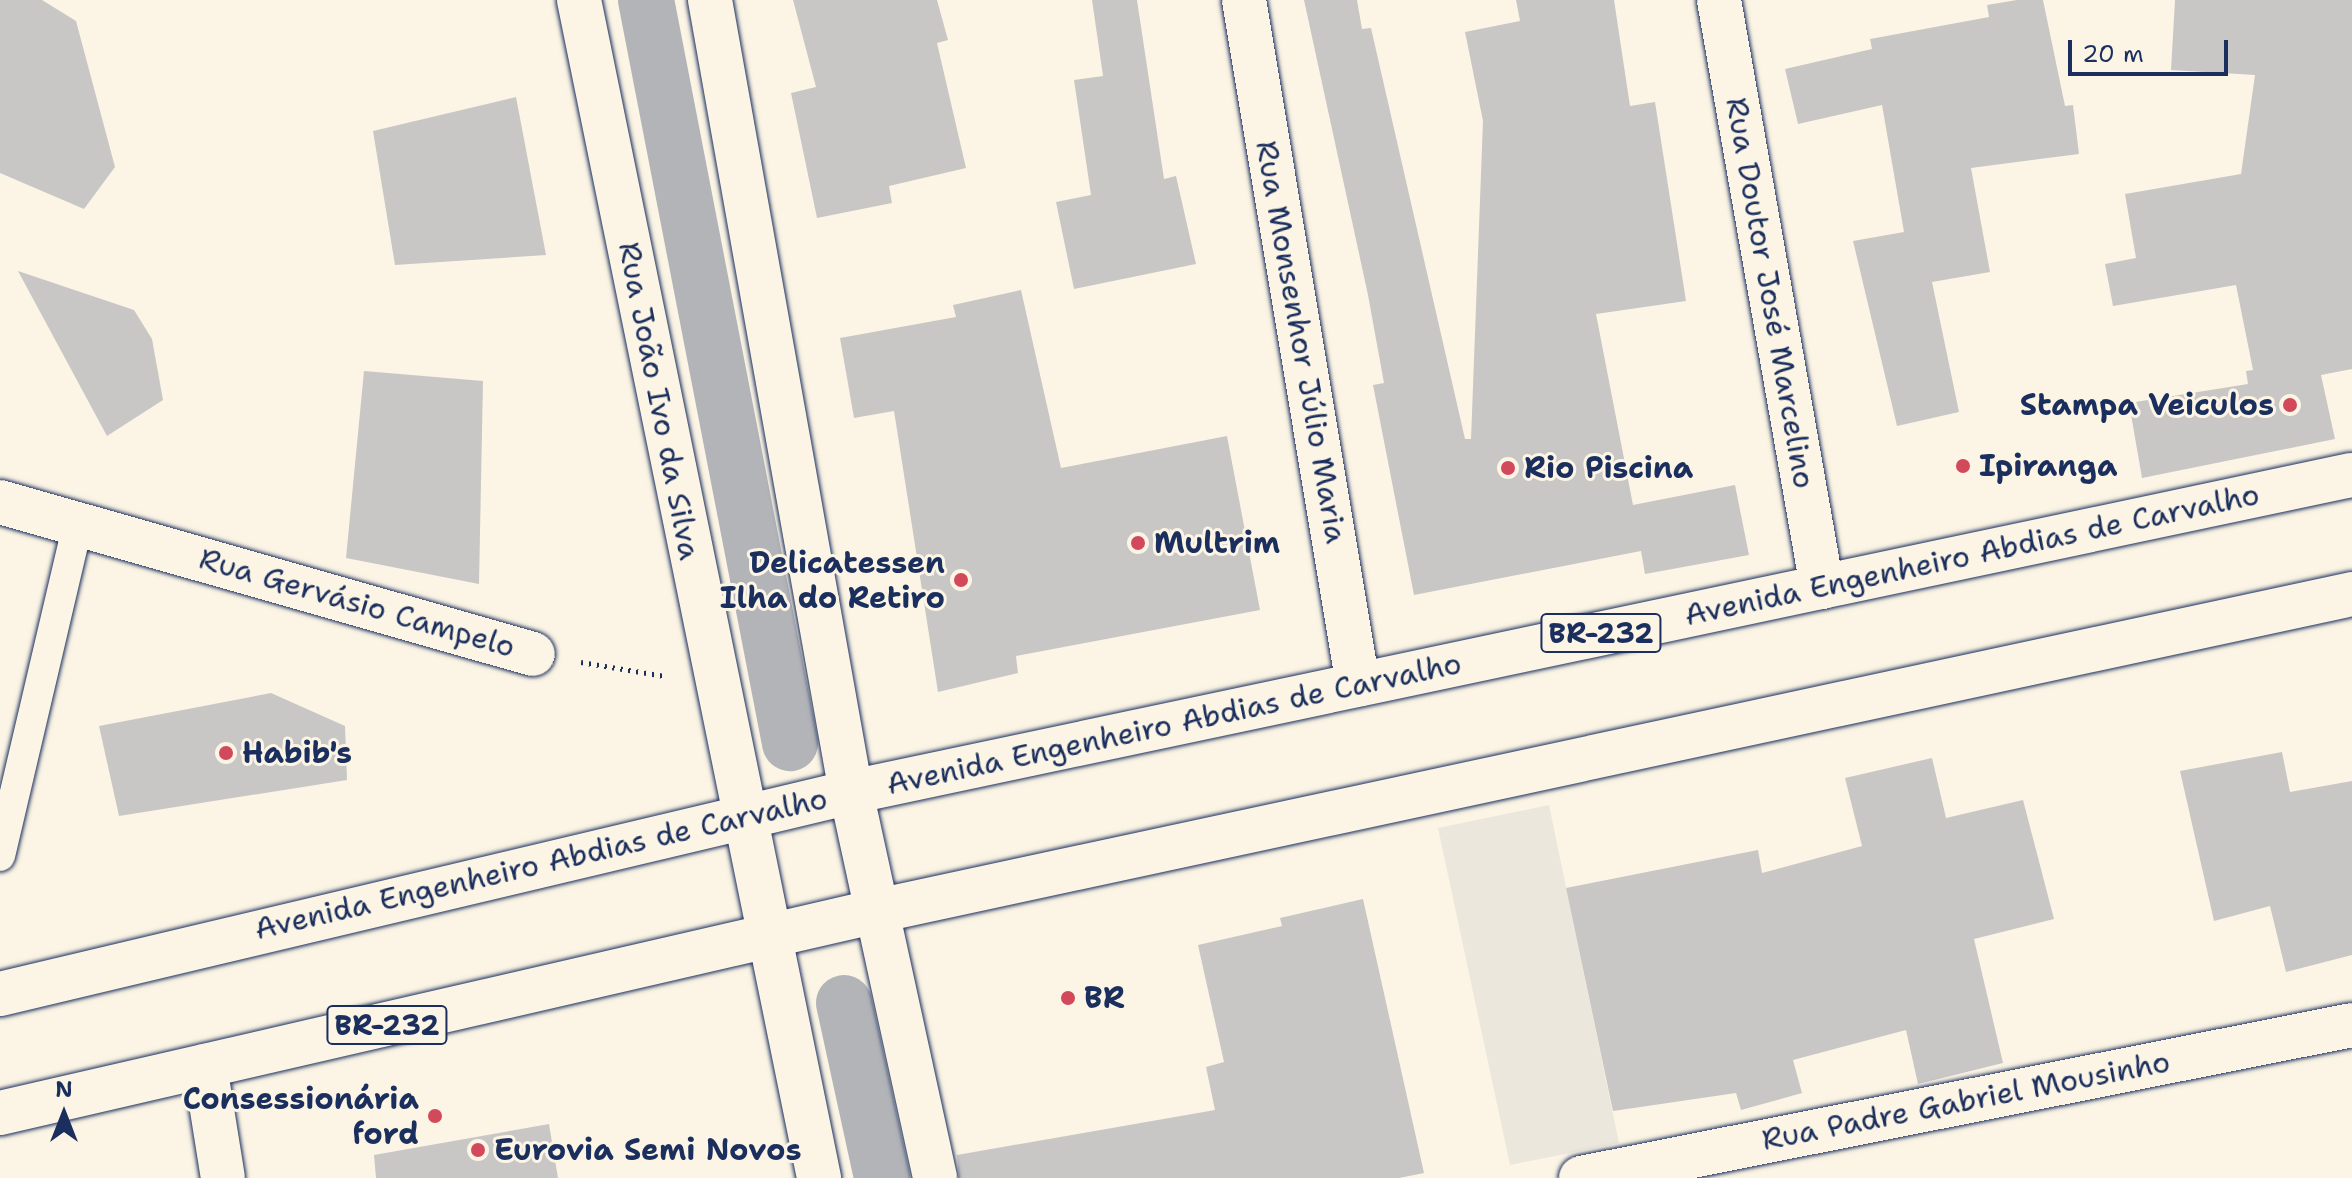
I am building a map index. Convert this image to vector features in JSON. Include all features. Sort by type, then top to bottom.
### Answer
[{"type":"main road","name":"Rua João Ivo da Silva","points":[[579,0],[718,685],[774,934],[819,1178]]},
{"type":"main road","points":[[710,0],[851,792],[935,1178]]},
{"type":"main road","name":"Rua Monsenhor Júlio Maria","points":[[1244,0],[1358,685]]},
{"type":"main road","name":"Rua Doutor José Marcelino","points":[[1719,0],[1822,587]]},
{"type":"main road","name":"Avenida Engenheiro Abdias de Carvalho","points":[[0,994],[746,815],[2352,475]]},
{"type":"main road","name":"Rua Gervásio Campelo","points":[[0,502],[533,654]]},
{"type":"main road","name":"BR-232","points":[[0,1113],[877,911],[2352,594]]},
{"type":"main road","name":"Rua Padre Gabriel Mousinho","points":[[1581,1178],[2352,1025]]},
{"type":"main road","points":[[205,1066],[223,1178]]},
{"type":"lane","points":[[0,856],[78,524]]},
{"type":"path","name":"Rua Gervásio Campelo","points":[[533,654],[718,685]]},
{"type":"shaded area","points":[[1549,805],[1619,1143],[1510,1165],[1438,828]]},
{"type":"building","points":[[0,0],[42,0],[76,21],[115,167],[84,209],[0,173]]},
{"type":"building","points":[[793,0],[937,0],[948,40],[937,43],[966,168],[889,186],[892,203],[817,218],[791,93],[816,87]]},
{"type":"building","points":[[1092,0],[1137,0],[1164,179],[1176,176],[1196,264],[1074,289],[1056,202],[1091,195],[1074,80],[1103,76]]},
{"type":"building","points":[[1304,0],[1357,0],[1362,29],[1371,28],[1465,439],[1471,439],[1483,121],[1465,32],[1520,21],[1516,0],[1614,0],[1630,106],[1655,102],[1686,301],[1596,314],[1633,505],[1735,485],[1749,555],[1645,574],[1641,551],[1414,595],[1373,385],[1384,383],[1368,295]]},
{"type":"building","points":[[2043,0],[2065,106],[2073,105],[2079,154],[1971,168],[1990,272],[1932,282],[1959,412],[1897,426],[1853,241],[1904,232],[1882,105],[1798,124],[1785,69],[1872,49],[1870,39],[1989,17],[1987,5]]},
{"type":"building","points":[[2175,0],[2352,0],[2352,369],[2321,375],[2335,439],[2142,478],[2129,403],[2248,384],[2246,371],[2253,370],[2236,285],[2113,306],[2105,264],[2136,258],[2125,194],[2241,174],[2255,75],[2171,70]]},
{"type":"building","points":[[516,97],[546,255],[395,265],[373,131]]},
{"type":"building","points":[[18,271],[134,310],[152,339],[163,400],[107,436]]},
{"type":"building","points":[[1021,290],[1061,468],[1227,436],[1260,610],[1016,656],[1018,673],[938,692],[894,411],[854,418],[840,338],[956,317],[953,305]]},
{"type":"building","points":[[364,371],[483,381],[479,584],[346,558]]},
{"type":"building","name":"Habib's","points":[[271,693],[345,726],[347,780],[119,816],[99,726]]},
{"type":"building","points":[[2282,752],[2290,792],[2352,781],[2352,955],[2286,972],[2270,906],[2214,921],[2180,771]]},
{"type":"building","points":[[1932,758],[1946,818],[2023,800],[2054,919],[1974,939],[2003,1063],[1918,1084],[1906,1030],[1793,1060],[1802,1093],[1741,1110],[1736,1093],[1613,1111],[1566,888],[1758,850],[1762,873],[1862,846],[1845,778]]},
{"type":"building","points":[[1363,899],[1424,1173],[1399,1178],[959,1178],[957,1155],[1215,1110],[1206,1067],[1224,1062],[1198,945],[1282,926],[1280,918]]},
{"type":"building","name":"Eurovia Semi Novos","points":[[549,1124],[558,1178],[376,1178],[374,1155]]},
{"type":"waterway","points":[[646,0],[790,743]]},
{"type":"waterway","points":[[844,1003],[882,1178]]},
{"type":"place","name":"Stampa Veiculos","points":[[2290,405]]},
{"type":"place","name":"Ipiranga","points":[[1963,466]]},
{"type":"place","name":"Rio Piscina","points":[[1508,468]]},
{"type":"place","name":"Multrim","points":[[1138,543]]},
{"type":"place","name":"Delicatessen Ilha do Retiro","points":[[961,580]]},
{"type":"place","name":"Habib's","points":[[226,753]]},
{"type":"place","name":"BR","points":[[1068,998]]},
{"type":"place","name":"Consessionária ford","points":[[435,1116]]},
{"type":"place","name":"Eurovia Semi Novos","points":[[478,1150]]}]
